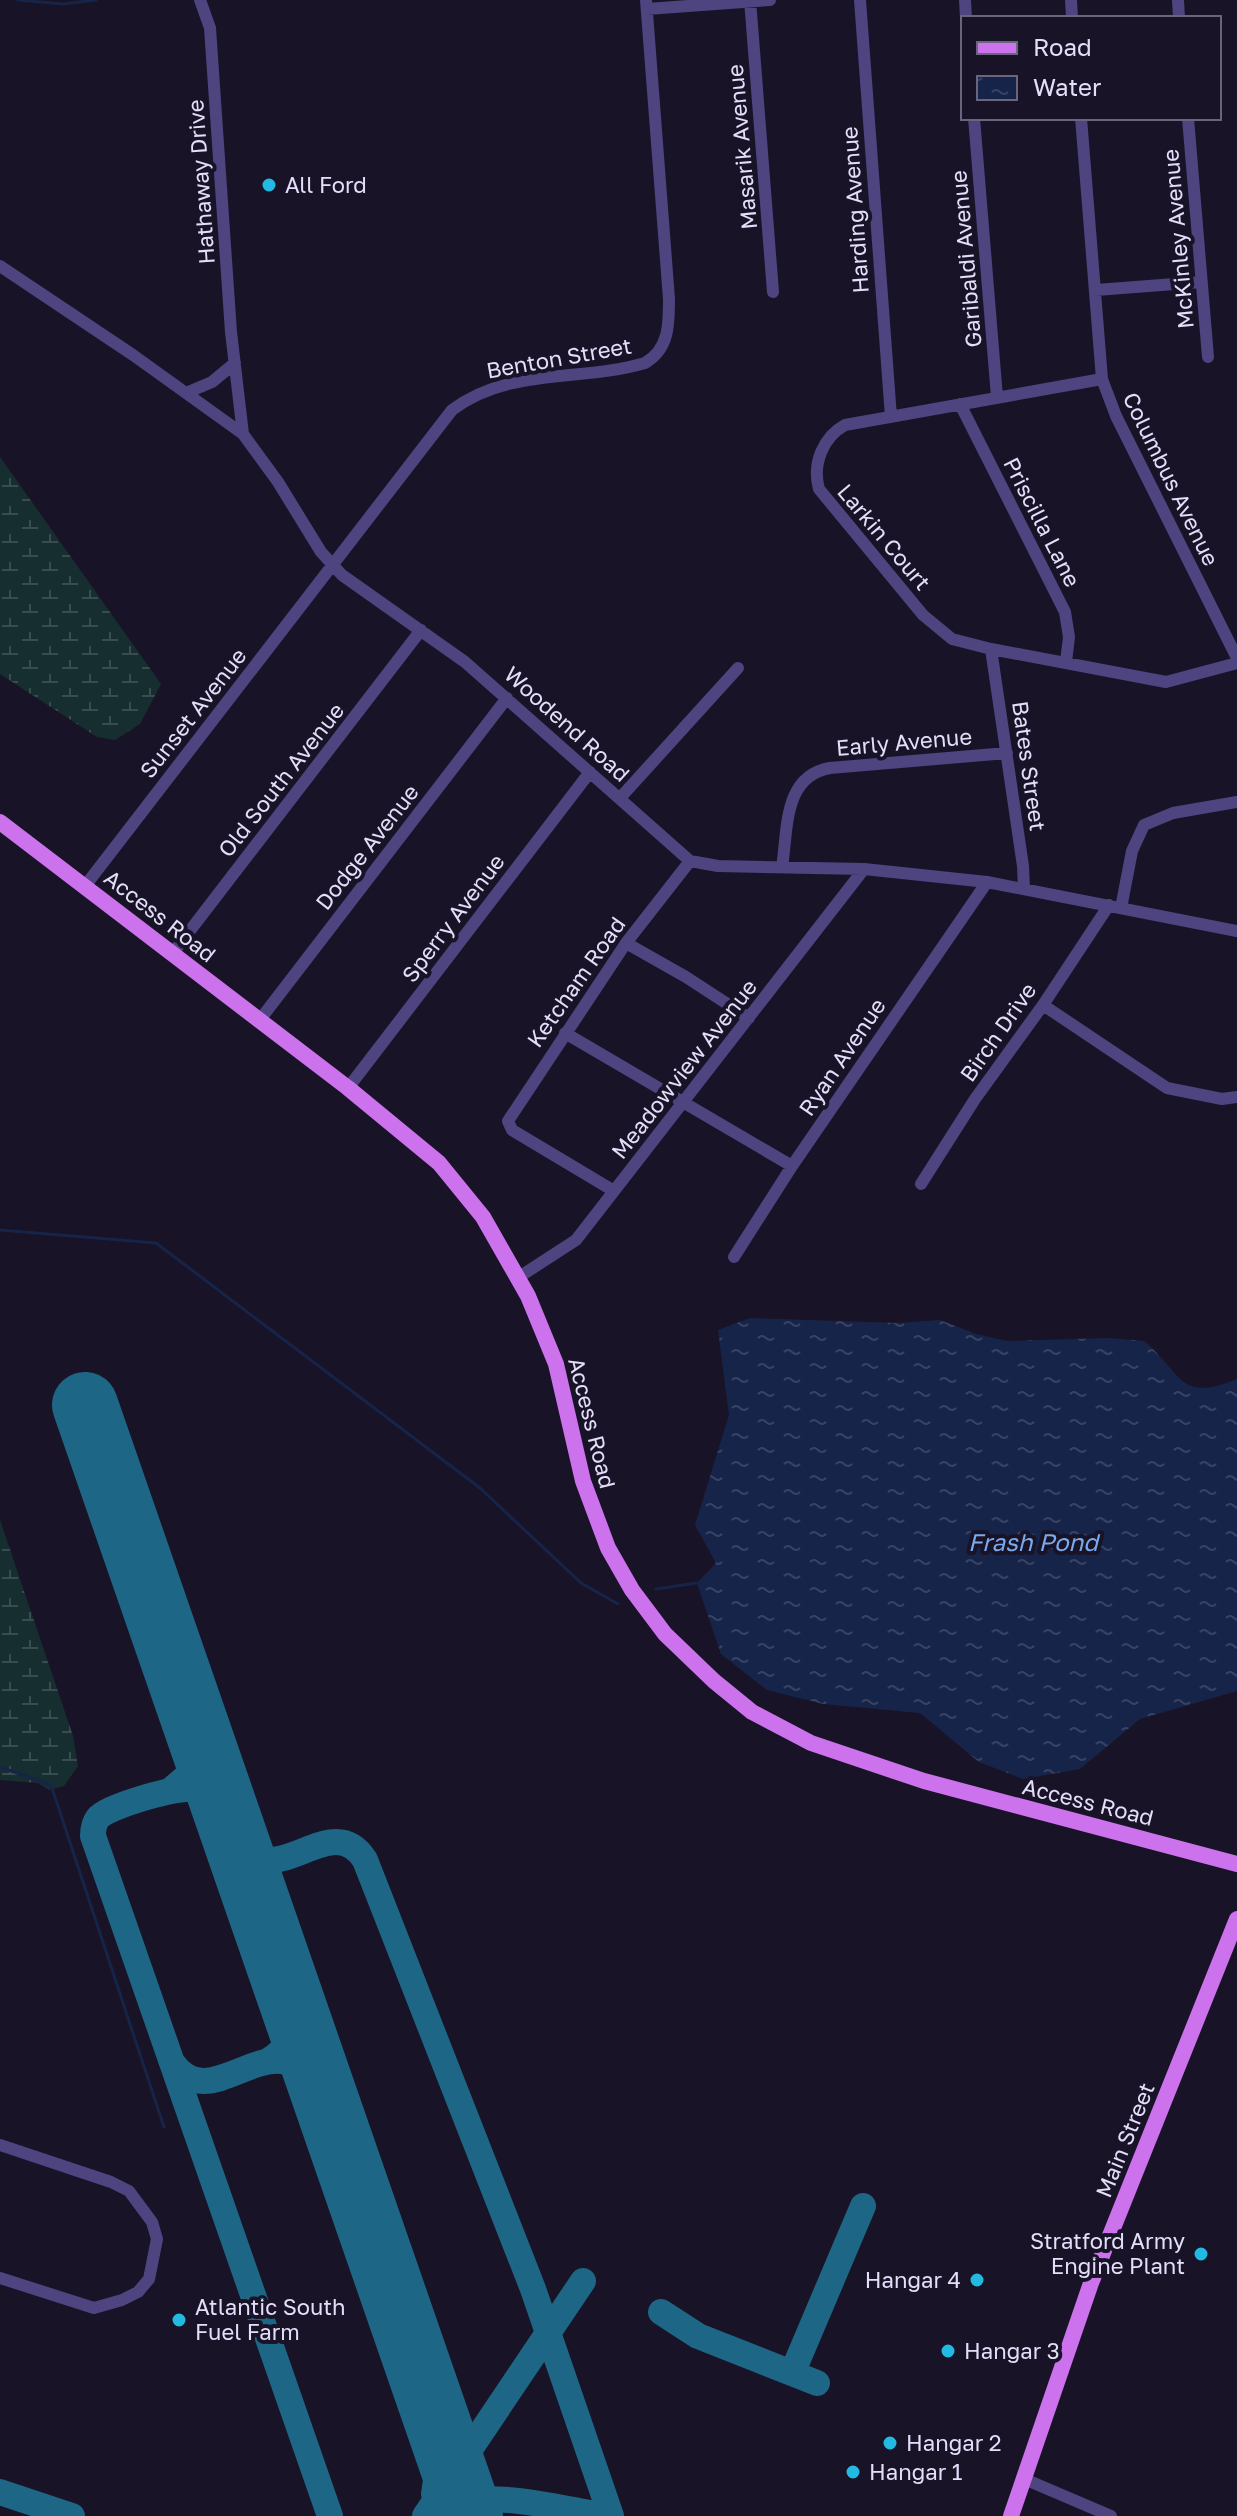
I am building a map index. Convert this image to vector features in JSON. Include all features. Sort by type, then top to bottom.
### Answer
[{"type":"main road","name":"Access Road","points":[[0,822],[348,1088],[439,1163],[483,1217],[519,1277],[556,1364],[583,1481],[608,1548],[632,1590],[665,1634],[744,1705],[811,1743],[924,1781],[1237,1864]]},
{"type":"main road","name":"Main Street","points":[[1011,2516],[1091,2283],[1237,1919]]},
{"type":"street","name":"Hathaway Drive","points":[[200,0],[210,28],[243,434]]},
{"type":"street","points":[[646,4],[770,0]]},
{"type":"street","name":"Harding Avenue","points":[[860,0],[891,417]]},
{"type":"street","name":"Masarik Avenue","points":[[750,1],[773,292]]},
{"type":"street","name":"Benton Street","points":[[333,565],[439,424],[468,398],[500,385],[635,366],[653,358],[662,348],[667,335],[669,299],[646,4]]},
{"type":"street","name":"Garibaldi Avenue","points":[[974,120],[997,397]]},
{"type":"street","name":"Columbus Avenue","points":[[1081,120],[1102,379],[1116,416],[1237,658]]},
{"type":"street","name":"McKinley Avenue","points":[[1188,120],[1208,357]]},
{"type":"street","name":"Woodend Road","points":[[0,266],[243,434],[278,482],[321,552],[333,565],[363,592],[465,662],[690,861]]},
{"type":"street","points":[[1096,290],[1201,282]]},
{"type":"street","points":[[186,393],[212,382],[235,363]]},
{"type":"street","name":"Larkin Court","points":[[1102,379],[852,423],[832,434],[825,443],[818,468],[819,489],[934,626],[952,639],[1166,682],[1237,658]]},
{"type":"street","name":"Priscilla Lane","points":[[960,404],[1065,612],[1069,637],[1066,662]]},
{"type":"street","name":"Sunset Avenue","points":[[85,886],[333,565]]},
{"type":"street","name":"Old South Avenue","points":[[172,954],[421,630]]},
{"type":"street","name":"Bates Street","points":[[991,649],[1024,889]]},
{"type":"street","points":[[620,798],[738,668]]},
{"type":"street","name":"Dodge Avenue","points":[[259,1021],[507,698]]},
{"type":"street","name":"Early Avenue","points":[[782,867],[795,791],[812,772],[1007,753]]},
{"type":"street","name":"Sperry Avenue","points":[[348,1088],[590,772]]},
{"type":"street","points":[[1115,906],[1132,851],[1144,825],[1161,816],[1237,802]]},
{"type":"street","points":[[690,861],[718,866],[864,869],[987,882],[1237,931]]},
{"type":"street","name":"Ketcham Road","points":[[614,1191],[512,1130],[509,1117],[626,943],[690,861]]},
{"type":"street","name":"Meadowview Avenue","points":[[519,1277],[576,1240],[864,869]]},
{"type":"street","name":"Ryan Avenue","points":[[734,1257],[792,1166],[987,882]]},
{"type":"street","name":"Birch Drive","points":[[921,1184],[975,1099],[1115,906]]},
{"type":"street","points":[[626,943],[749,1018]]},
{"type":"street","points":[[1043,1005],[1167,1088],[1222,1099],[1237,1097]]},
{"type":"street","points":[[565,1033],[792,1166]]},
{"type":"street","points":[[0,2145],[111,2182],[129,2191],[152,2222],[157,2239],[149,2279],[138,2292],[109,2306],[94,2308],[0,2278]]},
{"type":"street","points":[[1022,2478],[1111,2516]]},
{"type":"green space","points":[[0,457],[161,684],[140,724],[115,740],[97,737],[0,674]]},
{"type":"green space","points":[[0,1520],[73,1736],[78,1766],[64,1786],[49,1790],[38,1783],[0,1780]]},
{"type":"water","name":"Frash Pond","points":[[750,1318],[898,1323],[940,1320],[976,1334],[1007,1341],[1109,1338],[1144,1341],[1183,1381],[1192,1386],[1218,1386],[1237,1379],[1237,1691],[1140,1719],[1080,1769],[1023,1779],[979,1762],[920,1713],[823,1704],[767,1690],[721,1654],[697,1583],[716,1563],[695,1525],[729,1415],[718,1330]]},
{"type":"waterway","points":[[18,0],[63,4],[96,0]]},
{"type":"waterway","points":[[0,1230],[156,1243],[480,1488],[581,1583],[618,1604]]},
{"type":"waterway","points":[[656,1589],[697,1583]]},
{"type":"waterway","points":[[0,1767],[51,1785],[164,2127]]},
{"type":"taxiway","points":[[172,1789],[193,1771],[200,1738]]},
{"type":"taxiway","points":[[226,1813],[201,1791],[176,1790],[129,1802],[104,1813],[96,1822],[93,1836],[330,2516]]},
{"type":"taxiway","points":[[235,1840],[249,1854],[260,1859],[274,1860],[316,1846],[342,1843],[354,1848],[365,1860],[533,2289],[611,2516]]},
{"type":"taxiway","points":[[256,1900],[260,1875],[276,1860]]},
{"type":"taxiway","points":[[268,2061],[289,2038],[293,2006]]},
{"type":"taxiway","points":[[172,2062],[188,2077],[206,2081],[264,2063],[284,2061],[304,2070],[323,2092]]},
{"type":"taxiway","points":[[784,2370],[790,2370],[796,2364],[863,2206]]},
{"type":"taxiway","points":[[425,2516],[583,2281]]},
{"type":"taxiway","points":[[661,2312],[698,2336],[817,2383]]},
{"type":"taxiway","points":[[434,2494],[440,2453],[435,2414]]},
{"type":"taxiway","points":[[0,2492],[72,2516]]},
{"type":"taxiway","points":[[432,2516],[451,2506],[494,2499],[606,2516]]},
{"type":"runway","points":[[85,1405],[470,2516]]},
{"type":"place","name":"All Ford","points":[[269,185]]},
{"type":"place","name":"Stratford Army Engine Plant","points":[[1201,2254]]},
{"type":"place","name":"Hangar 4","points":[[977,2280]]},
{"type":"place","name":"Atlantic South Fuel Farm","points":[[179,2320]]},
{"type":"place","name":"Hangar 3","points":[[948,2351]]},
{"type":"place","name":"Hangar 2","points":[[890,2443]]},
{"type":"place","name":"Hangar 1","points":[[853,2472]]}]
